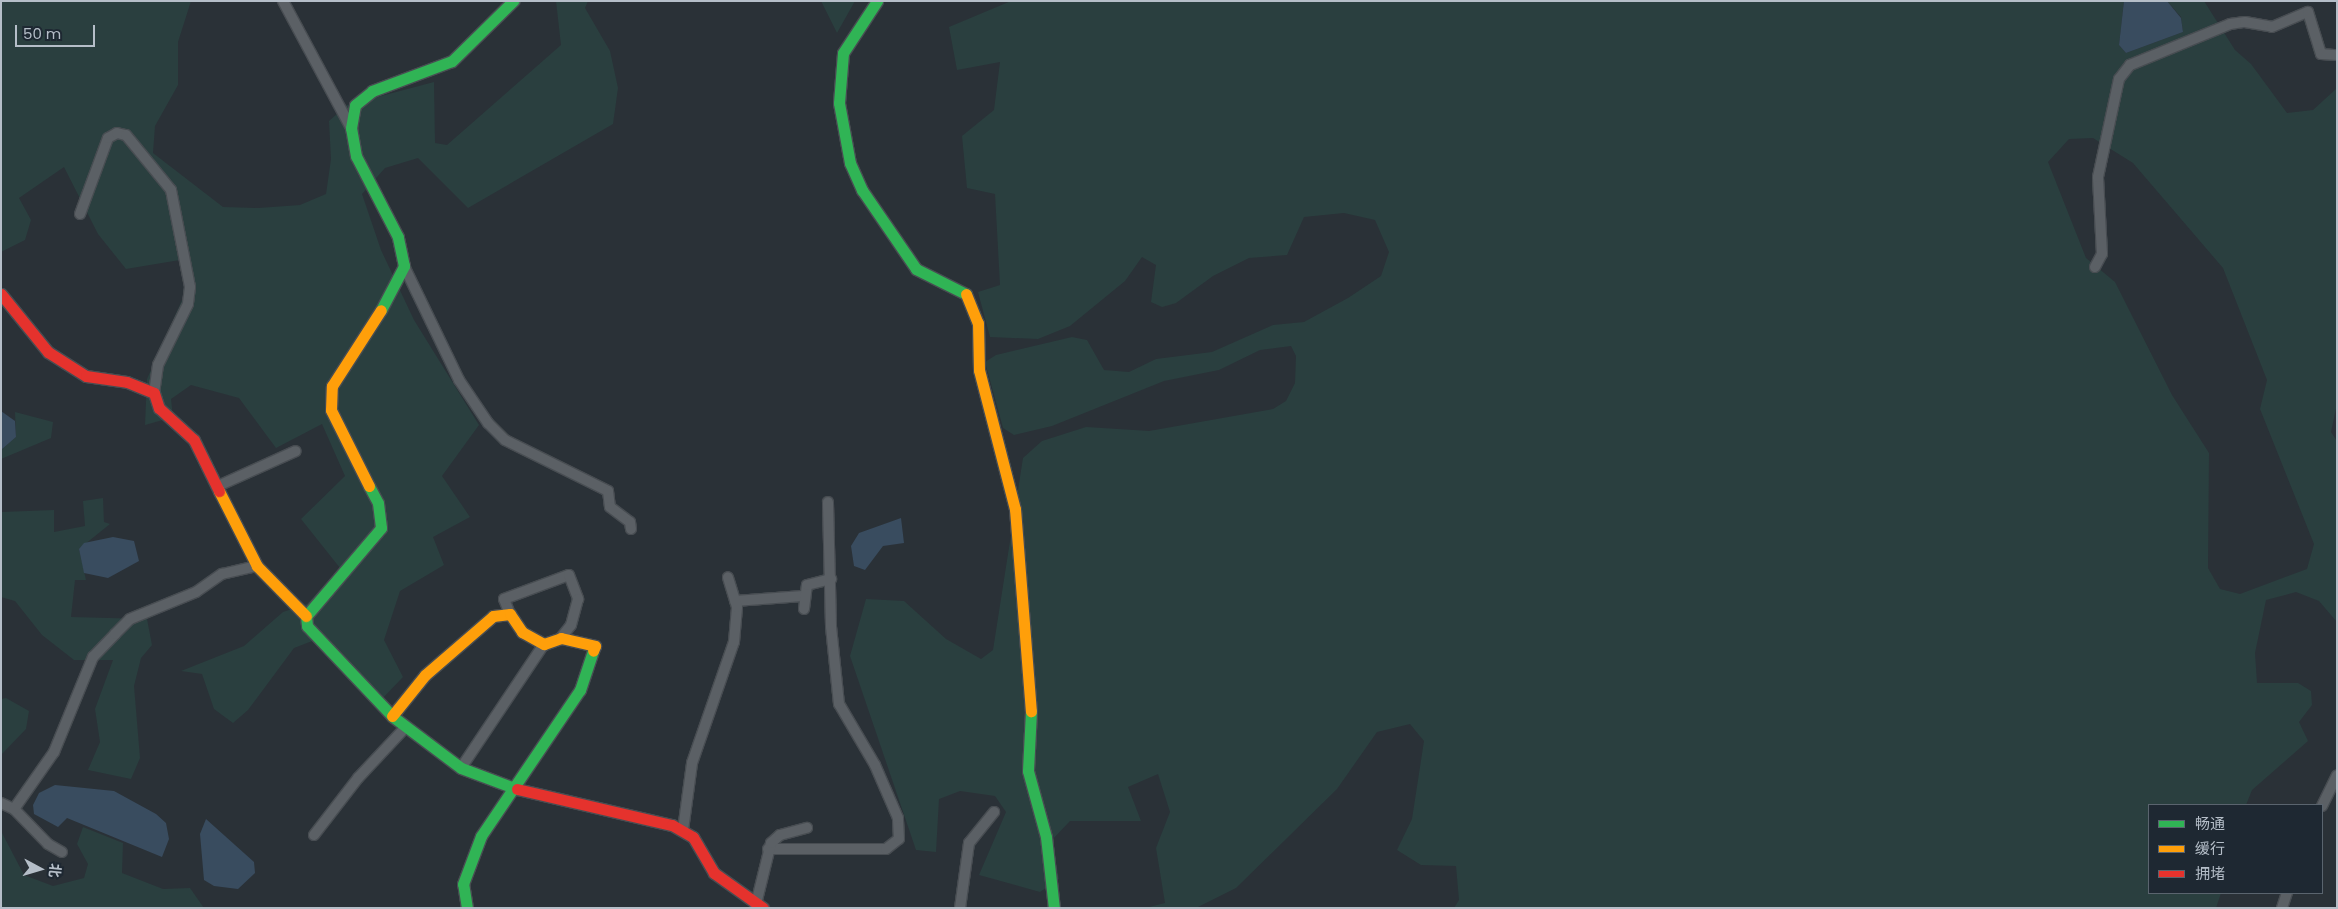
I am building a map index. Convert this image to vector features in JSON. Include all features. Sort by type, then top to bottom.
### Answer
[{"type":"street","points":[[283,1],[351,128],[356,156],[398,237],[404,266],[459,380],[488,423],[506,440],[608,491],[610,507],[630,522],[631,529]]},
{"type":"street","points":[[351,128],[355,105],[372,91],[427,74],[452,61],[513,1]]},
{"type":"street","points":[[876,1],[842,53],[839,103],[850,163],[862,190],[916,269],[968,295],[978,323],[979,370],[1015,509],[1031,712],[1028,771],[1046,837],[1054,908]]},
{"type":"street","points":[[2095,267],[2102,254],[2098,177],[2119,79],[2130,65],[2230,24],[2245,22],[2272,27],[2308,12],[2322,54],[2337,55]]},
{"type":"street","points":[[80,214],[108,138],[117,133],[126,135],[171,190],[190,287],[188,304],[158,365],[154,392],[159,408],[194,440],[257,566],[306,616],[312,636],[405,728],[461,768],[509,789],[683,830],[693,837],[714,873],[759,907],[768,849],[780,835],[808,828]]},
{"type":"street","points":[[306,616],[381,528],[378,503],[330,410],[332,386],[398,283],[404,266]]},
{"type":"street","points":[[1,294],[48,352],[86,376],[127,382],[154,392]]},
{"type":"street","points":[[218,486],[296,451]]},
{"type":"street","points":[[768,849],[886,849],[899,838],[898,818],[875,765],[839,704],[828,502]]},
{"type":"street","points":[[14,809],[54,752],[93,657],[130,619],[192,594],[222,574],[257,566]]},
{"type":"street","points":[[544,644],[522,632],[510,614],[504,599],[569,575],[578,599],[570,626],[561,638]]},
{"type":"street","points":[[683,830],[692,763],[734,642],[735,601],[728,577]]},
{"type":"street","points":[[804,609],[803,596],[807,585],[831,579]]},
{"type":"street","points":[[735,601],[803,596]]},
{"type":"street","points":[[392,716],[425,675],[470,632],[493,616],[510,614]]},
{"type":"street","points":[[461,768],[544,644],[561,638],[595,646],[580,690],[509,789],[469,863],[462,893],[467,908]]},
{"type":"street","points":[[314,835],[358,778],[405,728]]},
{"type":"street","points":[[2323,804],[2337,775]]},
{"type":"street","points":[[1,803],[14,809],[48,844],[62,852]]},
{"type":"street","points":[[960,908],[969,843],[994,812]]},
{"type":"street","points":[[2282,908],[2287,894]]},
{"type":"green space","points":[[1,1],[191,1],[178,42],[178,85],[155,126],[153,153],[223,207],[258,208],[300,205],[326,194],[331,159],[329,121],[347,105],[434,82],[435,143],[447,145],[561,45],[556,1],[588,1],[585,8],[610,51],[618,88],[613,124],[468,208],[418,158],[385,168],[362,194],[381,250],[414,320],[479,425],[442,476],[470,517],[433,537],[444,565],[400,591],[384,640],[403,677],[381,700],[320,638],[294,648],[248,710],[233,723],[214,709],[202,674],[181,671],[244,646],[283,612],[307,604],[340,568],[301,519],[345,476],[322,424],[276,448],[239,398],[191,385],[171,399],[173,417],[145,425],[147,379],[185,293],[180,260],[126,269],[98,234],[64,167],[19,198],[31,220],[25,240],[1,252]]},
{"type":"green space","points":[[821,1],[855,1],[837,33]]},
{"type":"green space","points":[[1011,1],[2124,1],[2119,45],[2126,53],[2183,32],[2181,17],[2167,1],[2204,1],[2235,50],[2251,64],[2287,113],[2313,110],[2337,88],[2337,404],[2331,432],[2337,441],[2337,622],[2319,601],[2296,592],[2266,600],[2255,653],[2257,683],[2298,683],[2311,691],[2312,705],[2299,722],[2308,741],[2252,790],[2246,804],[2148,804],[2148,894],[2221,894],[2216,908],[1454,908],[1459,900],[1456,866],[1421,865],[1397,850],[1412,819],[1424,741],[1410,724],[1377,732],[1337,789],[1236,888],[1196,908],[1145,908],[1165,903],[1156,848],[1170,812],[1158,774],[1128,787],[1141,821],[1070,821],[1052,840],[1059,879],[1040,892],[979,875],[1006,812],[995,796],[960,791],[939,799],[936,852],[916,850],[850,656],[866,599],[904,601],[946,639],[981,659],[993,650],[1023,458],[1042,441],[1086,427],[1149,431],[1273,409],[1286,401],[1295,383],[1296,356],[1291,346],[1260,350],[1219,370],[1164,381],[1052,426],[1014,435],[1003,428],[985,362],[996,355],[1072,337],[1087,340],[1104,370],[1129,372],[1156,359],[1212,352],[1273,325],[1304,322],[1348,298],[1381,276],[1389,252],[1375,220],[1344,213],[1304,217],[1287,255],[1249,258],[1213,276],[1176,303],[1162,307],[1151,302],[1156,265],[1142,257],[1125,281],[1070,326],[1038,339],[990,337],[978,292],[1000,285],[995,194],[967,188],[962,136],[994,110],[1000,62],[957,70],[949,27]],"holes":[[[2093,138],[2133,163],[2223,268],[2267,380],[2260,409],[2314,544],[2307,569],[2240,594],[2220,589],[2208,568],[2209,453],[2172,395],[2115,282],[2086,258],[2048,162],[2069,139]]]},
{"type":"green space","points":[[15,412],[53,422],[51,438],[1,459],[1,450],[16,437]]},
{"type":"green space","points":[[103,498],[104,522],[110,524],[79,549],[86,580],[75,580],[71,617],[147,619],[152,645],[141,658],[134,686],[140,758],[131,779],[88,770],[100,742],[95,709],[113,660],[74,660],[42,635],[15,601],[1,597],[1,512],[54,510],[54,532],[85,526],[83,501]]},
{"type":"green space","points":[[6,698],[29,711],[26,729],[1,755],[1,699]]},
{"type":"green space","points":[[83,827],[123,843],[122,873],[163,889],[190,888],[204,908],[1,908],[1,831],[24,875],[53,886],[84,878],[88,864],[77,844]]},
{"type":"water","points":[[2124,1],[2167,1],[2181,18],[2183,32],[2126,53],[2119,45]]},
{"type":"water","points":[[1,411],[15,421],[16,437],[1,450]]},
{"type":"water","points":[[901,518],[904,543],[883,546],[865,570],[854,566],[851,546],[859,533]]},
{"type":"water","points":[[113,537],[134,541],[139,561],[108,578],[84,573],[79,549],[84,543]]},
{"type":"water","points":[[55,785],[114,791],[156,814],[166,823],[169,839],[162,857],[67,818],[58,827],[34,814],[33,805],[39,793]]},
{"type":"water","points":[[206,819],[254,862],[255,873],[238,889],[214,886],[204,880],[200,834]]},
{"type":"traffic: fast","points":[[381,310],[404,266],[398,237],[356,156],[351,128],[355,105],[372,91],[452,61],[513,1]]},
{"type":"traffic: fast","points":[[877,1],[843,53],[839,103],[850,163],[862,190],[916,269],[966,294]]},
{"type":"traffic: fast","points":[[369,486],[378,503],[381,528],[306,616],[307,626],[392,716],[461,768],[517,789]]},
{"type":"traffic: fast","points":[[467,908],[463,884],[481,836],[580,690],[593,651]]},
{"type":"traffic: fast","points":[[1031,711],[1028,771],[1046,837],[1054,908]]},
{"type":"traffic: slow","points":[[966,294],[978,323],[979,370],[1015,509],[1031,711]]},
{"type":"traffic: slow","points":[[369,486],[331,410],[332,386],[381,310]]},
{"type":"traffic: slow","points":[[219,491],[257,566],[306,616]]},
{"type":"traffic: slow","points":[[392,716],[425,675],[493,616],[510,614],[522,632],[544,644],[561,638],[595,646],[593,651]]},
{"type":"traffic: jam","points":[[1,294],[48,352],[86,376],[127,382],[154,393],[159,408],[194,440],[219,491]]},
{"type":"traffic: jam","points":[[517,789],[672,825],[693,837],[714,873],[763,908]]}]
